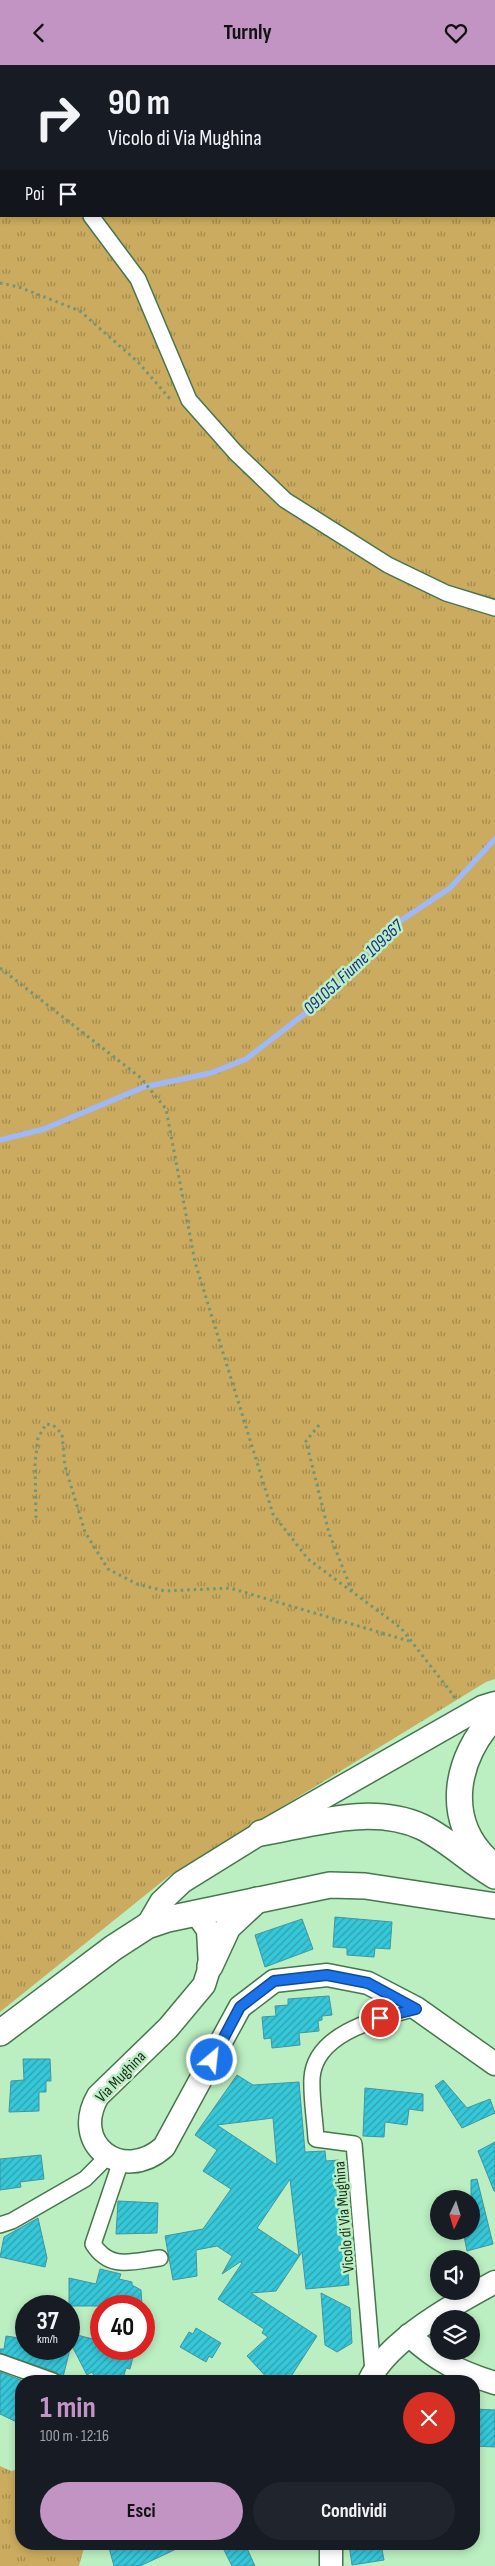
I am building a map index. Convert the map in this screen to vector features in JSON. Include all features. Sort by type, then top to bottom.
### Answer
[{"type":"main road","points":[[495,1717],[469,1751],[462,1767],[458,1799],[460,1814],[470,1838],[483,1857],[495,1867]]},
{"type":"main road","points":[[261,1833],[334,1818],[394,1819],[421,1827],[495,1876]]},
{"type":"main road","points":[[0,2033],[113,1948],[147,1926],[196,1913],[330,1885],[365,1886],[495,1906]]},
{"type":"main road","points":[[210,1966],[228,1927],[257,1899]]},
{"type":"street","points":[[92,217],[138,279],[189,400],[236,453],[285,500],[388,565],[446,593],[495,608]]},
{"type":"street","points":[[147,1926],[160,1902],[182,1883],[261,1833],[470,1716],[482,1707],[495,1703]]},
{"type":"street","points":[[196,1913],[208,1930],[210,1966]]},
{"type":"street","name":"Via Mughina","points":[[115,2158],[94,2141],[90,2130],[92,2106],[98,2096],[168,2028],[204,1985],[210,1966]]},
{"type":"street","points":[[0,2225],[12,2221],[85,2179],[115,2158],[140,2162],[153,2156],[164,2147],[240,2007],[274,1981],[327,1975],[368,1983],[416,2009],[495,2064]]},
{"type":"street","name":"Vicolo di Via Mughina","points":[[371,2375],[354,2144],[316,2139],[312,2078],[315,2064],[325,2047],[348,2030],[380,2018],[416,2009]]},
{"type":"street","points":[[115,2158],[93,2244],[101,2256],[120,2263],[160,2258]]},
{"type":"street","points":[[372,2375],[409,2335],[453,2304],[495,2282]]},
{"type":"street","points":[[409,2335],[432,2356],[456,2369],[473,2375]]},
{"type":"street","points":[[0,2362],[36,2375]]},
{"type":"street","points":[[480,2378],[495,2383]]},
{"type":"street","points":[[331,2550],[331,2566]]},
{"type":"path","points":[[0,283],[19,287],[80,311],[138,362],[165,396],[176,404],[189,400]]},
{"type":"path","points":[[0,968],[141,1078],[166,1109],[195,1263],[273,1514],[308,1559],[400,1628],[470,1716]]},
{"type":"path","points":[[36,1518],[36,1455],[38,1437],[46,1424],[53,1425],[62,1434],[65,1466],[85,1532],[108,1569],[137,1584],[166,1591],[230,1588],[410,1642]]},
{"type":"path","points":[[318,1425],[306,1441],[329,1533],[353,1592]]},
{"type":"green space","points":[[0,217],[495,217],[495,1679],[486,1682],[169,1876],[0,2012]]},
{"type":"green space","points":[[0,2466],[11,2471],[15,2470],[15,2550],[83,2550],[79,2566],[0,2566]]},
{"type":"building","points":[[335,1917],[392,1922],[390,1949],[375,1948],[374,1957],[347,1955],[347,1948],[333,1947]]},
{"type":"building","points":[[302,1919],[313,1949],[265,1967],[255,1935]]},
{"type":"building","points":[[329,1996],[332,2015],[322,2016],[322,2020],[318,2021],[319,2031],[299,2033],[300,2045],[272,2048],[271,2038],[264,2039],[262,2017],[276,2016],[275,2006],[288,2005],[288,1999]]},
{"type":"building","points":[[23,2059],[50,2059],[51,2081],[46,2081],[46,2092],[39,2092],[39,2111],[9,2112],[11,2081],[24,2080]]},
{"type":"building","points":[[237,2075],[253,2085],[299,2082],[305,2152],[325,2151],[326,2161],[339,2160],[344,2230],[351,2229],[354,2259],[347,2259],[349,2285],[306,2289],[302,2252],[276,2291],[251,2293],[317,2336],[292,2375],[264,2375],[247,2356],[268,2337],[262,2333],[264,2329],[218,2299],[242,2263],[240,2262],[222,2274],[232,2256],[217,2246],[196,2250],[197,2276],[173,2280],[165,2236],[203,2229],[231,2189],[203,2171],[217,2150],[195,2135]],"holes":[[[273,2118],[277,2165],[217,2125]],[[290,2179],[299,2256],[257,2228]]]},
{"type":"building","points":[[443,2080],[467,2108],[490,2099],[495,2113],[462,2128],[435,2086]]},
{"type":"building","points":[[365,2088],[423,2094],[423,2111],[409,2109],[407,2125],[385,2122],[384,2137],[363,2136]]},
{"type":"building","points":[[495,2142],[495,2191],[494,2191],[478,2151]]},
{"type":"building","points":[[41,2155],[44,2179],[20,2182],[21,2187],[0,2190],[0,2159]]},
{"type":"building","points":[[477,2179],[480,2190],[471,2190],[471,2180]]},
{"type":"building","points":[[480,2191],[493,2244],[467,2250],[465,2240],[480,2240]]},
{"type":"building","points":[[118,2201],[158,2203],[157,2233],[116,2234]]},
{"type":"building","points":[[38,2218],[47,2258],[45,2267],[0,2257],[4,2237]]},
{"type":"building","points":[[100,2269],[121,2274],[119,2279],[132,2282],[132,2285],[141,2290],[141,2295],[90,2295],[90,2306],[80,2306],[80,2295],[69,2295],[69,2278],[96,2284]]},
{"type":"building","points":[[321,2293],[350,2308],[352,2343],[337,2352],[325,2345]]},
{"type":"building","points":[[196,2328],[221,2343],[212,2358],[209,2356],[206,2362],[180,2347],[189,2332],[193,2334]]},
{"type":"building","points":[[6,2336],[15,2337],[15,2358],[0,2353],[0,2349],[4,2349]]},
{"type":"building","points":[[80,2336],[90,2338],[90,2360],[132,2360],[130,2369],[126,2368],[124,2375],[94,2375],[92,2372],[87,2375],[79,2360]]},
{"type":"building","points":[[21,2360],[67,2360],[64,2375]]},
{"type":"building","points":[[0,2372],[15,2378],[15,2421],[0,2414]]},
{"type":"building","points":[[480,2409],[495,2410],[495,2447],[480,2446]]},
{"type":"building","points":[[110,2550],[174,2550],[140,2566],[114,2566]]},
{"type":"building","points":[[224,2550],[248,2550],[255,2566],[232,2566]]},
{"type":"building","points":[[350,2550],[382,2550],[384,2560],[352,2565]]},
{"type":"waterway","name":"091051 Fiume 109367","points":[[0,1140],[44,1129],[144,1087],[211,1073],[246,1059],[324,999],[391,927],[450,888],[495,839]]},
{"type":"route","points":[[212,2060],[240,2007],[274,1981],[327,1975],[368,1983],[416,2009],[380,2018]]}]
